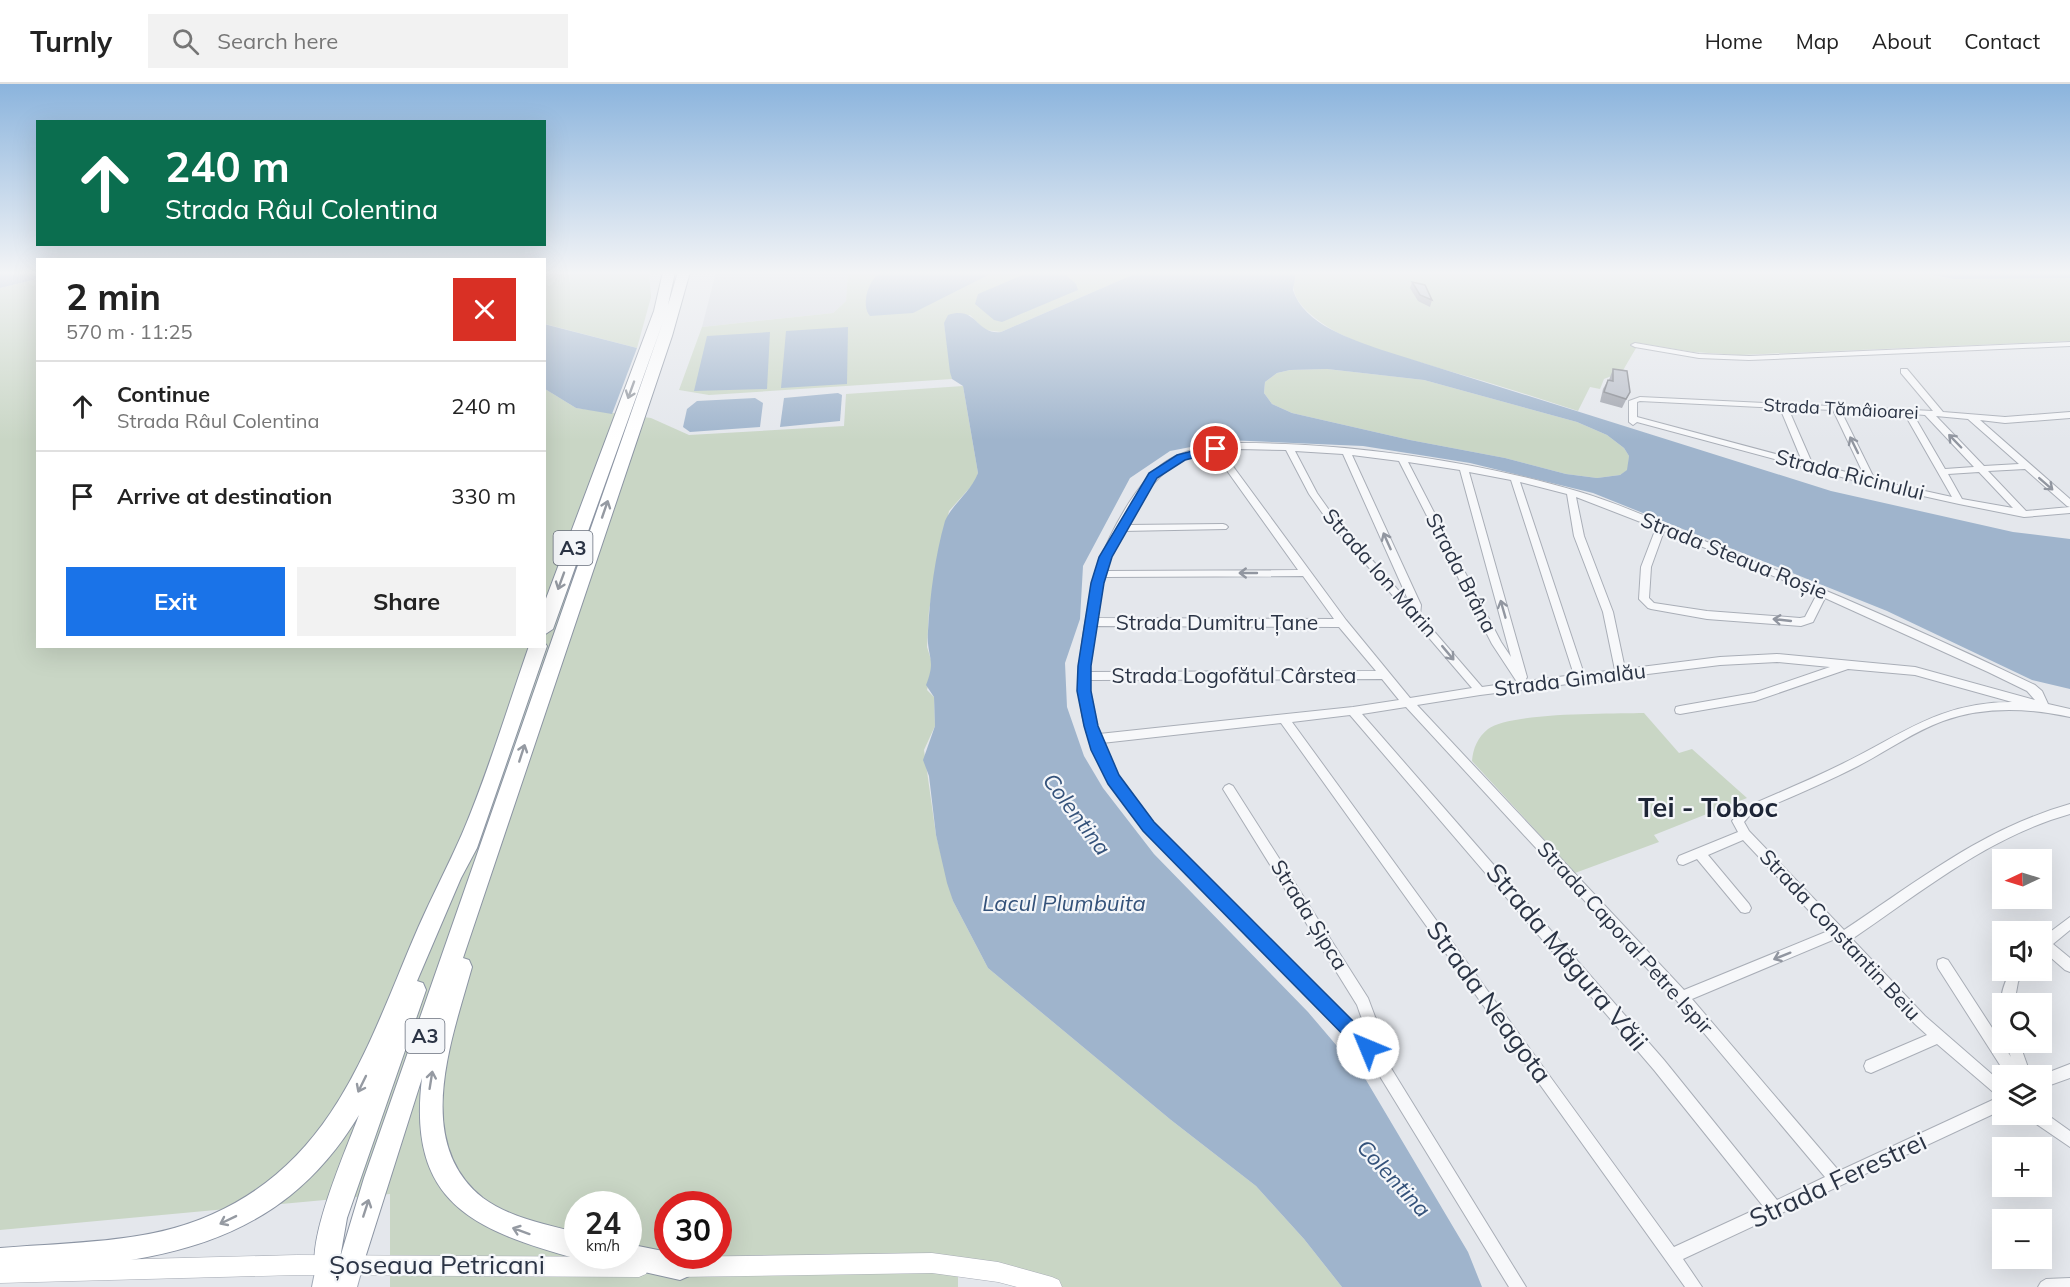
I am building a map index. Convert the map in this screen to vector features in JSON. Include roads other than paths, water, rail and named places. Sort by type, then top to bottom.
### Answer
[{"type":"highway","name":"A3","points":[[658,336],[659,328]]},
{"type":"highway","name":"A3","points":[[348,1276],[376,1178],[504,809],[611,466],[661,328]]},
{"type":"highway","name":"A3","points":[[546,623],[611,466]]},
{"type":"highway","name":"A3","points":[[325,1276],[334,1218],[537,648]]},
{"type":"highway","points":[[504,809],[495,857],[432,1073],[429,1113],[432,1143],[446,1178],[459,1194],[478,1211],[524,1233],[564,1243]]},
{"type":"highway","points":[[0,1261],[76,1255],[172,1241],[243,1212],[277,1189],[301,1168],[334,1132],[360,1089],[443,892],[470,838]]},
{"type":"main road","name":"Șoseaua Petricani","points":[[732,1266],[932,1263],[998,1272],[1052,1287]]},
{"type":"main road","name":"Șoseaua Petricani","points":[[0,1273],[348,1276],[654,1268]]},
{"type":"street","points":[[1635,345],[1699,356],[1749,358],[2070,344]]},
{"type":"street","points":[[1904,371],[1940,414]]},
{"type":"street","name":"Strada Tămâioarei","points":[[1633,420],[1633,402],[1640,399],[1907,411],[2015,420],[2070,415]]},
{"type":"street","points":[[1783,406],[1808,465]]},
{"type":"street","points":[[1836,408],[1872,482]]},
{"type":"street","points":[[1907,411],[1959,501]]},
{"type":"street","points":[[1928,413],[2025,514]]},
{"type":"street","points":[[1971,417],[2070,504]]},
{"type":"street","name":"Strada Ricinului","points":[[1633,420],[1872,482],[1959,501],[2025,514],[2070,510]]},
{"type":"street","name":"Strada Steaua Roșie","points":[[1121,528],[1143,489],[1158,471],[1181,457],[1216,449],[1289,448],[1346,451],[1464,469],[1571,493],[1823,591],[1913,630],[2031,688],[2038,694],[2043,706]]},
{"type":"street","name":"Strada Ion Marin","points":[[1289,448],[1319,503],[1480,691]]},
{"type":"street","name":"Strada Caporal Petre Ispir","points":[[1216,449],[1342,623],[1407,702],[1682,997],[1837,1180]]},
{"type":"street","points":[[1346,451],[1416,605],[1416,614]]},
{"type":"street","name":"Strada Brâna","points":[[1402,458],[1497,644],[1525,686]]},
{"type":"street","points":[[1942,472],[2025,466]]},
{"type":"street","points":[[1464,469],[1525,686]]},
{"type":"street","points":[[1515,480],[1580,679]]},
{"type":"street","points":[[1571,493],[1579,536],[1608,612],[1621,674]]},
{"type":"street","points":[[1121,528],[1223,527]]},
{"type":"street","points":[[1660,527],[1648,556],[1644,579],[1644,599],[1651,606],[1707,615],[1802,622],[1809,619],[1823,591]]},
{"type":"street","name":"Strada Șipca","points":[[1121,528],[1099,574],[1084,676],[1087,709],[1095,739],[1114,780],[1149,827],[1368,1048],[1391,1080],[1518,1287]]},
{"type":"street","points":[[1099,574],[1306,573]]},
{"type":"street","name":"Strada Dumitru Țane","points":[[1093,622],[1342,623]]},
{"type":"street","name":"Strada Gimalău","points":[[1095,739],[1353,711],[1480,691],[1747,659],[1785,658],[1915,671],[2043,706]]},
{"type":"street","points":[[1680,710],[1755,697],[1851,664]]},
{"type":"street","name":"Strada Logofătul Cârstea","points":[[1084,676],[1385,675]]},
{"type":"street","points":[[1989,691],[2000,707]]},
{"type":"street","name":"Strada Constantin Beiu","points":[[1992,1083],[1938,1037],[1838,936],[1745,834],[1738,821],[1746,812],[1845,768],[1940,718],[1962,712],[2000,707],[2043,706],[2070,713]]},
{"type":"street","name":"Strada Măgura Văii","points":[[1353,711],[1659,1065],[1775,1209]]},
{"type":"street","name":"Strada Neagota","points":[[1283,718],[1695,1287]]},
{"type":"street","name":"Strada Șipca","points":[[1229,789],[1363,1002],[1370,1022],[1368,1048]]},
{"type":"street","points":[[1682,997],[1838,936],[2012,830],[2042,816],[2070,809]]},
{"type":"street","points":[[1683,860],[1745,834]]},
{"type":"street","points":[[1700,853],[1745,908]]},
{"type":"street","points":[[2052,936],[2070,923]]},
{"type":"street","points":[[2052,952],[2070,966]]},
{"type":"street","points":[[1943,964],[2008,1065]]},
{"type":"street","points":[[1871,1066],[1938,1037]]},
{"type":"street","points":[[2052,1077],[2070,1071]]},
{"type":"street","name":"Strada Ferestrei","points":[[1672,1256],[1992,1108]]},
{"type":"street","points":[[2049,1125],[2070,1140]]},
{"type":"street","points":[[2046,1287],[2070,1286]]},
{"type":"water","points":[[546,328],[560,328],[637,348],[612,414],[576,408],[546,390]]},
{"type":"water","points":[[848,328],[847,384],[781,388],[786,331]]},
{"type":"water","name":"Lacul Plumbuita","points":[[945,328],[985,328],[993,332],[1010,328],[1329,328],[1382,350],[1831,491],[2013,532],[2070,539],[2070,689],[2032,680],[1887,611],[1593,493],[1470,463],[1363,446],[1227,440],[1170,451],[1130,478],[1083,566],[1080,619],[1065,663],[1067,707],[1084,756],[1103,788],[1154,854],[1308,1012],[1366,1080],[1468,1252],[1482,1287],[1342,1287],[1304,1239],[1256,1186],[1171,1120],[988,968],[953,901],[936,835],[929,776],[923,760],[935,726],[934,697],[926,685],[931,669],[928,631],[933,576],[945,521],[978,473],[963,386],[952,379]],"holes":[[[1327,369],[1424,380],[1577,422],[1607,435],[1624,448],[1629,456],[1627,470],[1620,475],[1597,478],[1566,474],[1505,458],[1410,440],[1292,413],[1272,404],[1264,393],[1265,382],[1277,373],[1290,370]]]},
{"type":"water","points":[[770,332],[767,389],[694,391],[707,336]]},
{"type":"water","points":[[838,393],[842,395],[840,421],[780,427],[784,398]]},
{"type":"water","points":[[755,398],[763,403],[760,427],[690,432],[683,427],[687,409],[697,401]]},
{"type":"district","name":"Tei - Toboc","points":[[1708,808]]},
{"type":"water label","name":"Colentina","points":[[1077,814]]},
{"type":"water label","name":"Colentina","points":[[1394,1178]]}]
